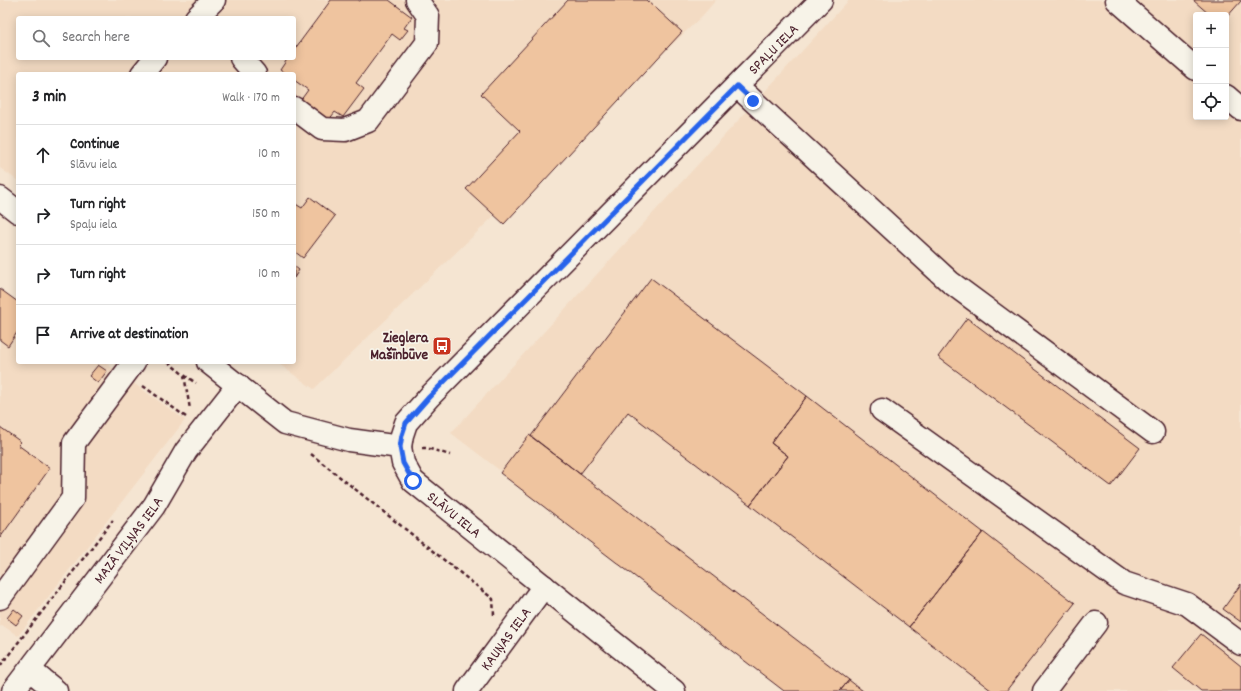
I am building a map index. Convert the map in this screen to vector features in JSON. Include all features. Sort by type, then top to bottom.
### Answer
[{"type":"street","points":[[198,16],[214,0]]},
{"type":"street","points":[[296,110],[322,129],[345,130],[368,121],[427,43],[428,16],[417,0]]},
{"type":"street","name":"SPAĻU IELA","points":[[400,447],[406,423],[429,397],[821,0]]},
{"type":"street","points":[[1117,0],[1193,66]]},
{"type":"street","points":[[144,72],[153,60]]},
{"type":"street","points":[[243,60],[253,72]]},
{"type":"street","points":[[737,86],[950,282],[1153,432]]},
{"type":"street","points":[[1229,99],[1241,109]]},
{"type":"street","points":[[0,198],[16,210]]},
{"type":"street","points":[[211,364],[285,423],[349,440],[400,447]]},
{"type":"street","points":[[0,598],[73,498],[74,443],[130,367]]},
{"type":"street","name":"MAZĀ VIĻŅAS IELA","points":[[13,691],[154,506],[186,451],[238,385]]},
{"type":"street","points":[[882,410],[1124,583],[1187,604],[1241,644]]},
{"type":"street","name":"SLĀVU IELA","points":[[400,447],[403,463],[413,481],[674,691]]},
{"type":"street","name":"KAUŅAS IELA","points":[[467,691],[544,586]]},
{"type":"street","points":[[1044,691],[1096,623]]},
{"type":"street","points":[[30,670],[56,691]]},
{"type":"path","points":[[170,364],[184,375],[190,410]]},
{"type":"path","points":[[130,367],[189,420]]},
{"type":"path","points":[[400,447],[427,448],[450,455]]},
{"type":"path","points":[[308,451],[493,599],[495,622]]},
{"type":"path","points":[[0,666],[113,520]]},
{"type":"shaded area","points":[[0,0],[716,0],[703,15],[314,389],[279,364],[296,364],[296,72],[16,72],[16,180],[0,168]]},
{"type":"shaded area","points":[[849,0],[1241,0],[1241,691],[788,691],[451,433]]},
{"type":"shaded area","points":[[0,289],[16,301],[16,364],[107,364],[185,420],[18,636],[2,625],[0,627]]},
{"type":"building","points":[[331,0],[389,0],[412,17],[404,28],[408,30],[400,40],[392,34],[356,83],[364,89],[343,117],[335,112],[328,121],[300,101],[308,90],[296,81],[296,72],[283,72],[280,70],[287,60],[296,60],[296,47]]},
{"type":"building","points":[[568,0],[647,0],[682,32],[504,224],[466,189],[520,131],[481,94]]},
{"type":"building","points":[[1193,0],[1241,0],[1229,15],[1229,12],[1207,12]]},
{"type":"building","points":[[310,197],[335,216],[303,258],[296,253],[296,204],[302,208]]},
{"type":"building","points":[[296,268],[299,270],[296,275]]},
{"type":"building","points":[[651,278],[807,396],[771,443],[788,456],[750,505],[628,412],[580,474],[531,436]]},
{"type":"building","points":[[0,289],[16,301],[16,334],[8,346],[0,340]]},
{"type":"building","points":[[967,318],[1140,448],[1111,486],[938,357]]},
{"type":"building","points":[[98,365],[107,371],[98,383],[89,376]]},
{"type":"building","points":[[807,396],[983,532],[909,627],[750,505],[788,456],[771,443]]},
{"type":"building","points":[[0,427],[21,442],[18,445],[50,468],[0,538]]},
{"type":"building","points":[[529,435],[849,680],[840,691],[784,691],[500,473]]},
{"type":"building","points":[[983,532],[1075,603],[1006,691],[992,691],[909,627]]},
{"type":"building","points":[[1241,584],[1241,622],[1223,609]]},
{"type":"building","points":[[14,609],[23,616],[16,625],[7,618]]},
{"type":"building","points":[[1201,634],[1241,666],[1241,691],[1201,691],[1173,668]]},
{"type":"building","points":[[849,680],[863,691],[840,691]]},
{"type":"place","name":"Zieglera Mašīnbūve","points":[[442,346]]},
{"type":"route","points":[[413,481],[403,463],[400,447],[402,435],[406,423],[429,397],[737,86],[753,101]]}]
